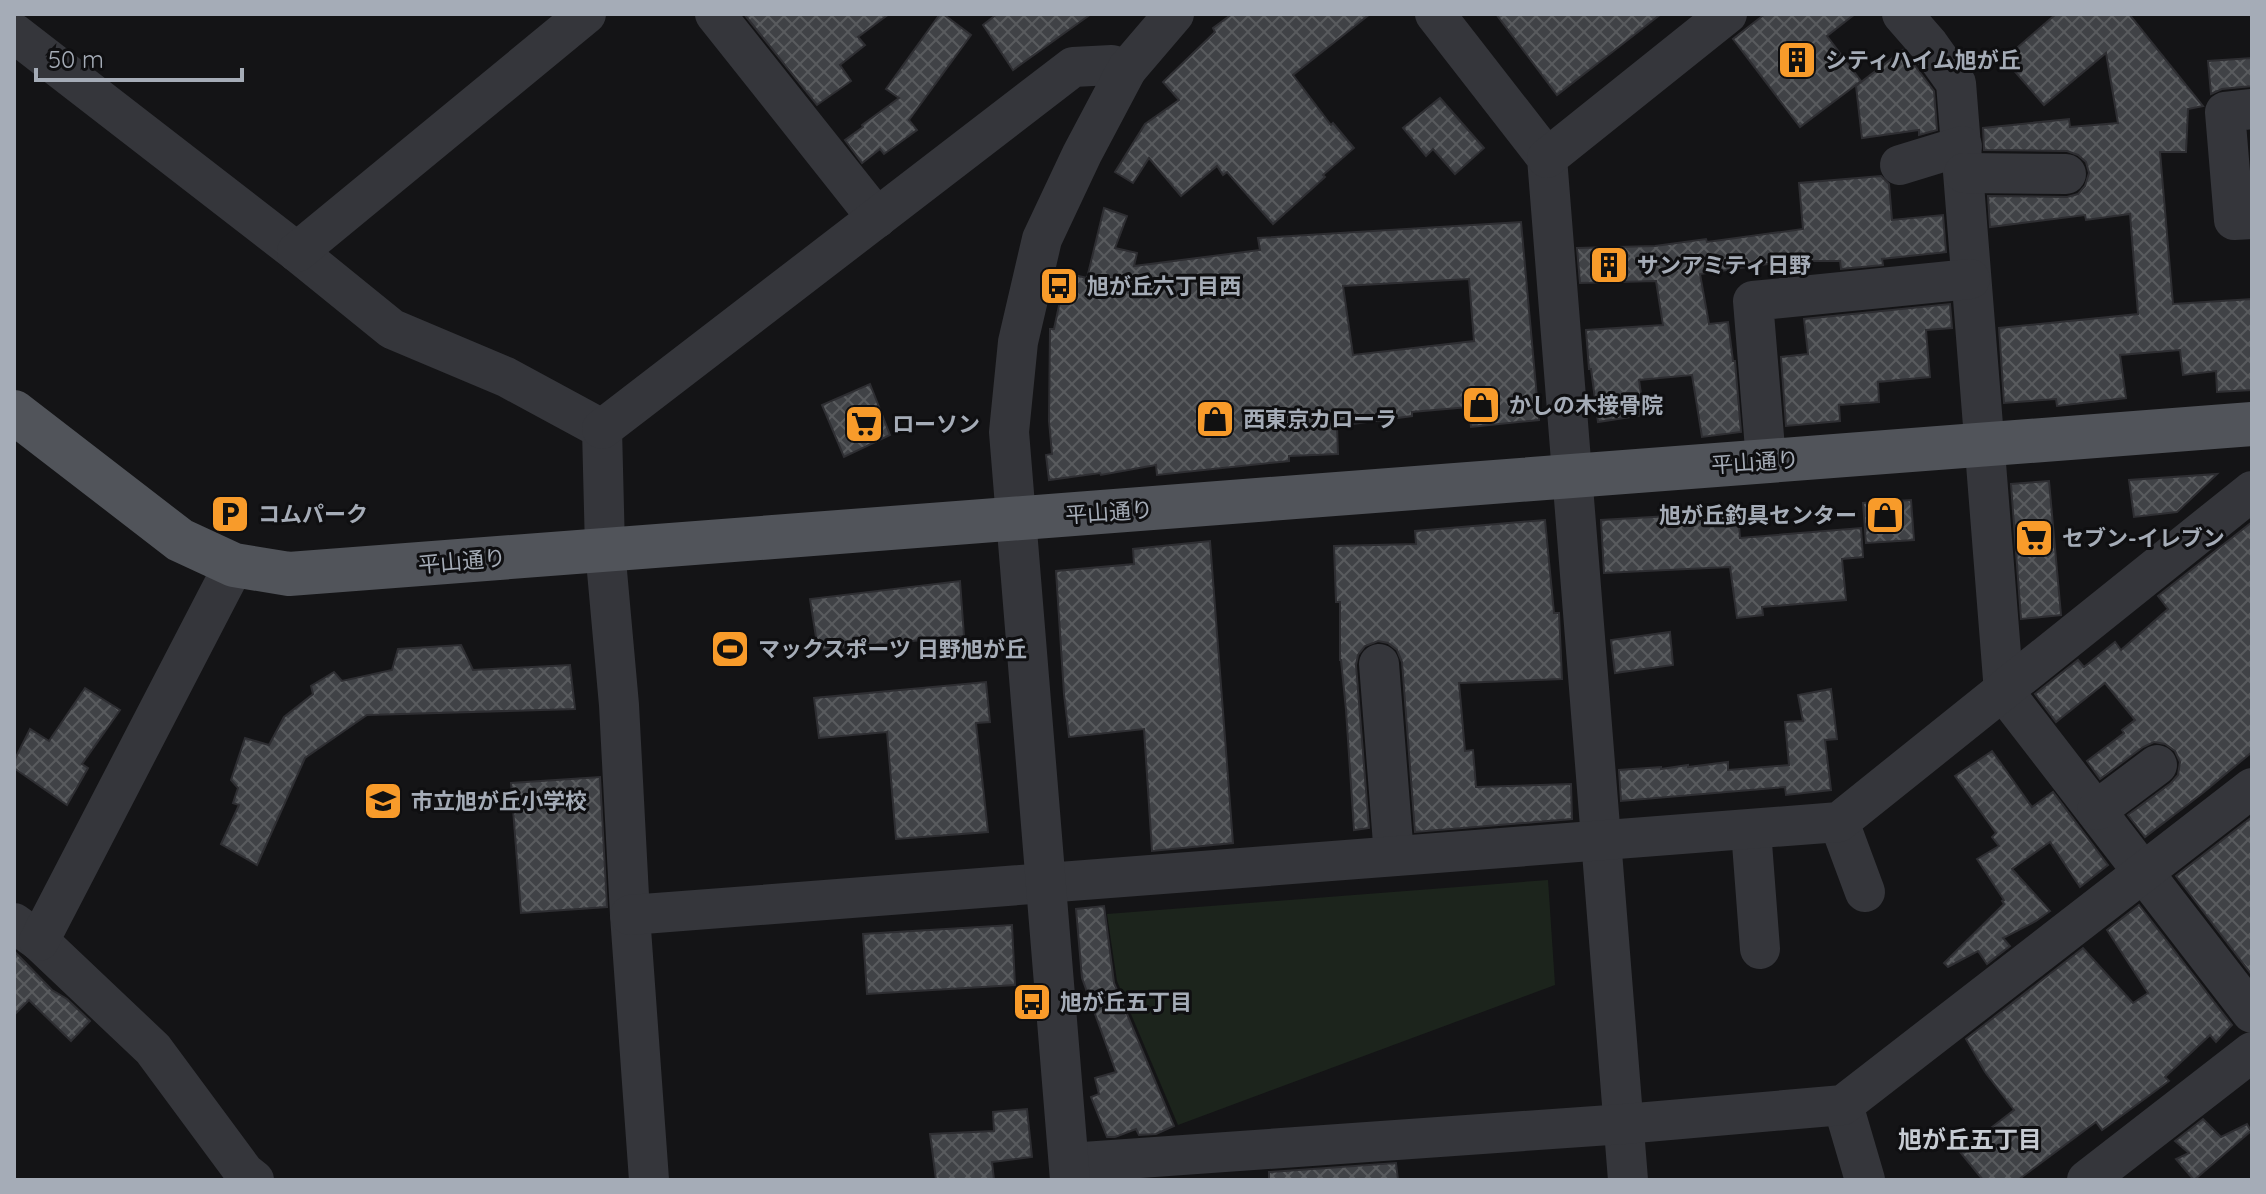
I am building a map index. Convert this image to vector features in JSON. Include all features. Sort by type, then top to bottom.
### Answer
[{"type":"main road","name":"平山通り","points":[[18,423],[180,540],[234,565],[289,574],[2252,424]]},
{"type":"street","points":[[297,252],[586,14]]},
{"type":"street","points":[[715,14],[877,218]]},
{"type":"street","points":[[1174,14],[1127,69],[1042,239],[1018,342],[1010,417],[1015,519],[1070,1171],[1843,1105],[2143,871],[2222,833],[2252,788]]},
{"type":"street","points":[[1435,14],[1547,158],[1628,1180]]},
{"type":"street","points":[[1547,158],[1727,14]]},
{"type":"street","points":[[1902,14],[1956,83],[2004,692],[2252,1013]]},
{"type":"street","points":[[14,33],[392,329],[506,377],[602,429]]},
{"type":"street","points":[[602,429],[1073,67],[1112,65],[1127,69]]},
{"type":"street","points":[[2252,109],[2225,112],[2234,220],[2252,219]]},
{"type":"street","points":[[1900,165],[1963,160],[2066,174]]},
{"type":"street","points":[[1766,461],[1753,301],[1970,279]]},
{"type":"street","points":[[602,429],[605,549],[619,705],[649,1180]]},
{"type":"street","points":[[630,915],[1839,822],[2252,491]]},
{"type":"street","points":[[234,565],[26,932],[153,1049],[244,1172],[254,1180]]},
{"type":"street","points":[[1379,664],[1394,856]]},
{"type":"street","points":[[2097,810],[2157,765]]},
{"type":"street","points":[[1839,822],[1865,892]]},
{"type":"street","points":[[1751,830],[1760,949]]},
{"type":"street","points":[[2087,1180],[2252,1052]]},
{"type":"street","points":[[1843,1105],[1865,1180]]},
{"type":"shaded area","points":[[1548,880],[1555,985],[1178,1125],[1117,981],[1107,914]]},
{"type":"building","points":[[744,14],[889,14],[858,37],[865,45],[840,65],[851,81],[817,105]]},
{"type":"building","points":[[940,14],[971,35],[909,120],[917,130],[884,154],[880,149],[862,163],[845,140],[899,98],[886,89]]},
{"type":"building","points":[[997,14],[1091,14],[1013,70],[983,25]]},
{"type":"building","points":[[1232,14],[1370,14],[1293,75],[1331,125],[1333,123],[1354,148],[1273,224],[1227,172],[1223,175],[1217,166],[1181,196],[1149,158],[1133,183],[1115,172],[1145,124],[1179,100],[1163,82],[1215,32],[1213,28]]},
{"type":"building","points":[[1496,14],[1661,14],[1557,95]]},
{"type":"building","name":"シティハイム旭が丘","points":[[1765,14],[1855,14],[1827,36],[1861,81],[1800,127],[1733,39]]},
{"type":"building","points":[[2056,14],[2129,14],[2203,106],[2188,109],[2186,152],[2160,152],[2173,304],[2252,299],[2252,390],[2217,392],[2216,371],[2183,375],[2180,350],[2120,355],[2126,398],[2057,406],[2056,399],[2004,403],[1999,328],[2138,314],[2130,214],[2086,220],[2085,215],[1990,227],[1988,196],[2067,197],[2078,194],[2085,186],[2089,173],[2086,162],[2067,151],[1984,150],[1983,128],[2069,119],[2070,127],[2118,123],[2106,53],[2044,105],[2004,59]]},
{"type":"building","points":[[1903,50],[1934,91],[1937,130],[1919,135],[1919,130],[1862,138],[1856,86]]},
{"type":"building","points":[[2252,58],[2252,86],[2222,89],[2211,94],[2208,61]]},
{"type":"building","points":[[1440,98],[1484,148],[1455,174],[1433,149],[1426,156],[1403,128]]},
{"type":"building","points":[[1881,176],[1889,184],[1892,220],[1943,215],[1946,252],[1882,259],[1883,265],[1841,269],[1840,261],[1808,261],[1808,258],[1700,274],[1709,324],[1728,322],[1741,432],[1702,437],[1692,375],[1639,380],[1644,415],[1598,422],[1586,330],[1663,325],[1656,281],[1580,283],[1577,248],[1655,246],[1706,239],[1707,242],[1803,229],[1799,183]]},
{"type":"building","points":[[1104,208],[1127,216],[1115,248],[1137,253],[1134,266],[1260,250],[1258,238],[1521,222],[1539,420],[1471,427],[1469,407],[1412,412],[1412,416],[1337,426],[1338,454],[1289,456],[1289,461],[1157,475],[1156,465],[1049,480],[1046,455],[1052,454],[1049,421],[1050,329],[1054,329],[1066,273],[1087,278]],"holes":[[[1469,279],[1474,341],[1353,355],[1343,286]]]},
{"type":"building","points":[[1950,304],[1952,328],[1926,330],[1930,377],[1878,382],[1879,402],[1839,405],[1840,421],[1786,426],[1781,357],[1808,354],[1804,319]]},
{"type":"building","points":[[870,384],[890,435],[844,457],[822,405]]},
{"type":"building","points":[[2217,474],[2177,512],[2134,517],[2129,480]]},
{"type":"building","points":[[2049,481],[2061,615],[2021,619],[2011,484]]},
{"type":"building","points":[[1911,500],[1914,540],[1866,543],[1863,503]]},
{"type":"building","points":[[1738,512],[1740,538],[1861,528],[1863,557],[1842,559],[1846,600],[1762,607],[1763,615],[1737,618],[1730,567],[1604,573],[1601,520]]},
{"type":"building","points":[[1545,520],[1554,613],[1559,613],[1562,679],[1459,683],[1465,751],[1473,750],[1476,787],[1571,784],[1572,819],[1415,832],[1402,662],[1397,650],[1388,643],[1378,641],[1365,646],[1358,655],[1356,665],[1369,828],[1354,830],[1334,546],[1416,544],[1415,531]]},
{"type":"building","points":[[2252,522],[2252,752],[2145,837],[2128,815],[2178,775],[2180,762],[2175,751],[2165,744],[2154,742],[2100,779],[2087,761],[2124,733],[2122,730],[2135,720],[2105,683],[2056,722],[2035,694],[2078,660],[2084,667],[2115,642],[2121,650],[2168,609],[2158,596]]},
{"type":"building","points":[[1210,541],[1233,843],[1152,851],[1144,729],[1069,737],[1056,571],[1134,564],[1133,549]]},
{"type":"building","points":[[960,581],[964,636],[818,650],[810,599]]},
{"type":"building","points":[[1670,632],[1673,665],[1615,673],[1611,640]]},
{"type":"building","points":[[461,645],[473,670],[570,665],[575,709],[367,715],[305,758],[257,865],[221,844],[239,805],[233,803],[238,788],[231,780],[245,738],[269,745],[284,717],[313,694],[311,686],[334,672],[342,681],[392,670],[398,649]]},
{"type":"building","points":[[986,682],[990,722],[976,723],[988,832],[896,839],[887,732],[819,738],[814,698]]},
{"type":"building","points":[[85,688],[120,710],[82,764],[88,768],[67,805],[14,768],[14,761],[30,729],[49,741]]},
{"type":"building","points":[[1831,689],[1837,739],[1825,740],[1831,790],[1786,795],[1785,787],[1621,801],[1619,770],[1728,762],[1728,770],[1789,765],[1785,722],[1803,721],[1798,695]]},
{"type":"building","points":[[1992,751],[2032,807],[2053,792],[2108,865],[2080,887],[2050,842],[2012,869],[2050,911],[2003,938],[2010,946],[1987,964],[1978,951],[1948,967],[1944,963],[2004,904],[1977,859],[1999,846],[1992,837],[1996,833],[1955,776]]},
{"type":"building","points":[[600,777],[607,907],[521,913],[511,783]]},
{"type":"building","points":[[2252,817],[2252,975],[2176,876]]},
{"type":"building","points":[[2139,905],[2232,1025],[2216,1042],[2210,1035],[2165,1077],[2169,1081],[2102,1130],[2096,1122],[2018,1180],[1983,1180],[1960,1152],[2014,1110],[1985,1072],[1966,1039],[2083,948],[2133,1003],[2148,993],[2107,930]]},
{"type":"building","points":[[1104,906],[1114,983],[1174,1126],[1156,1134],[1139,1135],[1136,1129],[1107,1137],[1091,1097],[1099,1094],[1095,1078],[1116,1072],[1082,978],[1076,909]]},
{"type":"building","points":[[1012,925],[1015,985],[867,994],[863,934]]},
{"type":"building","points":[[14,951],[52,990],[67,999],[90,1021],[71,1041],[29,1000],[14,1015]]},
{"type":"building","points":[[1027,1109],[1032,1157],[992,1162],[994,1180],[936,1180],[930,1134],[994,1131],[993,1112]]},
{"type":"building","points":[[2203,1119],[2221,1137],[2247,1124],[2251,1131],[2194,1180],[2176,1159],[2189,1153],[2175,1141]]},
{"type":"building","points":[[1396,1163],[1398,1180],[1269,1180],[1269,1172]]},
{"type":"place","name":"シティハイム旭が丘","points":[[1797,60]]},
{"type":"place","name":"サンアミティ日野","points":[[1609,265]]},
{"type":"place","name":"旭が丘六丁目西","points":[[1059,286]]},
{"type":"place","name":"かしの木接骨院","points":[[1481,405]]},
{"type":"place","name":"西東京カローラ","points":[[1215,419]]},
{"type":"place","name":"ローソン","points":[[864,424]]},
{"type":"place","name":"コムパーク","points":[[230,514]]},
{"type":"place","name":"旭が丘釣具センター","points":[[1885,515]]},
{"type":"place","name":"セブン-イレブン","points":[[2034,538]]},
{"type":"place","name":"マックスポーツ 日野旭が丘","points":[[730,649]]},
{"type":"place","name":"市立旭が丘小学校","points":[[383,801]]},
{"type":"place","name":"旭が丘五丁目","points":[[1032,1002]]},
{"type":"district","name":"旭が丘五丁目","points":[[1970,1139]]}]
